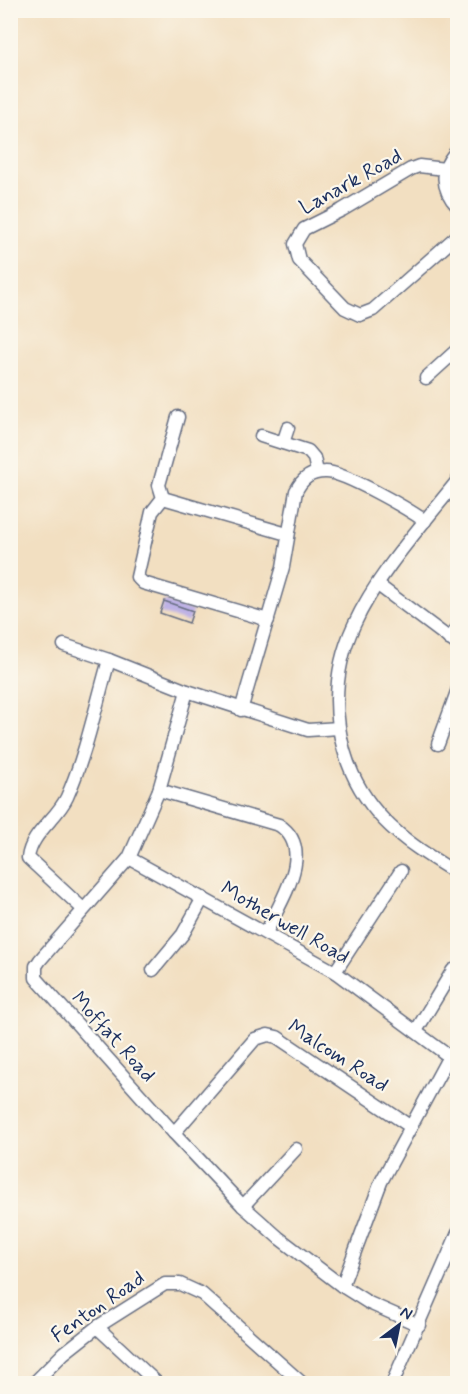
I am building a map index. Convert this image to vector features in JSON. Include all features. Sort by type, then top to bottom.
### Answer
[{"type":"street","points":[[458,150],[450,157],[445,169],[445,189],[458,207]]},
{"type":"street","name":"Lanark Road","points":[[445,169],[419,166],[411,169],[342,210],[304,229],[298,235],[295,251],[299,260],[345,308],[360,315],[373,310],[458,235]]},
{"type":"street","points":[[425,378],[458,349]]},
{"type":"street","points":[[163,498],[159,485],[178,417]]},
{"type":"street","points":[[284,443],[288,428]]},
{"type":"street","points":[[261,436],[311,454],[317,472]]},
{"type":"street","points":[[241,710],[283,567],[296,491],[303,480],[317,472],[327,471],[337,474],[409,509],[425,521]]},
{"type":"street","points":[[458,480],[378,585],[354,624],[340,669],[336,703],[339,728],[349,766],[370,804],[403,838],[458,874]]},
{"type":"street","points":[[163,498],[287,534]]},
{"type":"street","points":[[163,498],[152,512],[137,577],[143,583],[268,620]]},
{"type":"street","points":[[378,585],[453,642],[458,627]]},
{"type":"street","points":[[64,645],[241,710],[315,731],[339,728]]},
{"type":"street","points":[[83,909],[28,858],[31,844],[65,801],[75,779],[109,660]]},
{"type":"street","points":[[438,744],[458,689]]},
{"type":"street","name":"Moffat Road","points":[[187,691],[159,790],[129,858],[40,960],[36,966],[36,978],[174,1133],[243,1206],[306,1262],[369,1303],[419,1325]]},
{"type":"street","points":[[159,790],[279,825],[289,831],[297,847],[295,864],[266,933]]},
{"type":"street","name":"Motherwell Road","points":[[129,858],[335,972],[453,1060]]},
{"type":"street","points":[[335,972],[401,871]]},
{"type":"street","points":[[153,970],[183,934],[203,898]]},
{"type":"street","points":[[416,1031],[452,979]]},
{"type":"street","name":"Malcom Road","points":[[174,1133],[255,1039],[268,1035],[277,1037],[411,1127]]},
{"type":"street","points":[[342,1286],[381,1182],[411,1127],[453,1060]]},
{"type":"street","points":[[243,1206],[296,1148]]},
{"type":"street","points":[[392,1383],[454,1253],[458,1233]]},
{"type":"street","name":"Fenton Road","points":[[33,1383],[64,1353],[97,1327],[165,1284],[180,1284],[202,1294],[303,1383]]},
{"type":"street","points":[[97,1327],[158,1383]]},
{"type":"building","points":[[164,601],[193,611],[189,623],[160,613]]}]
